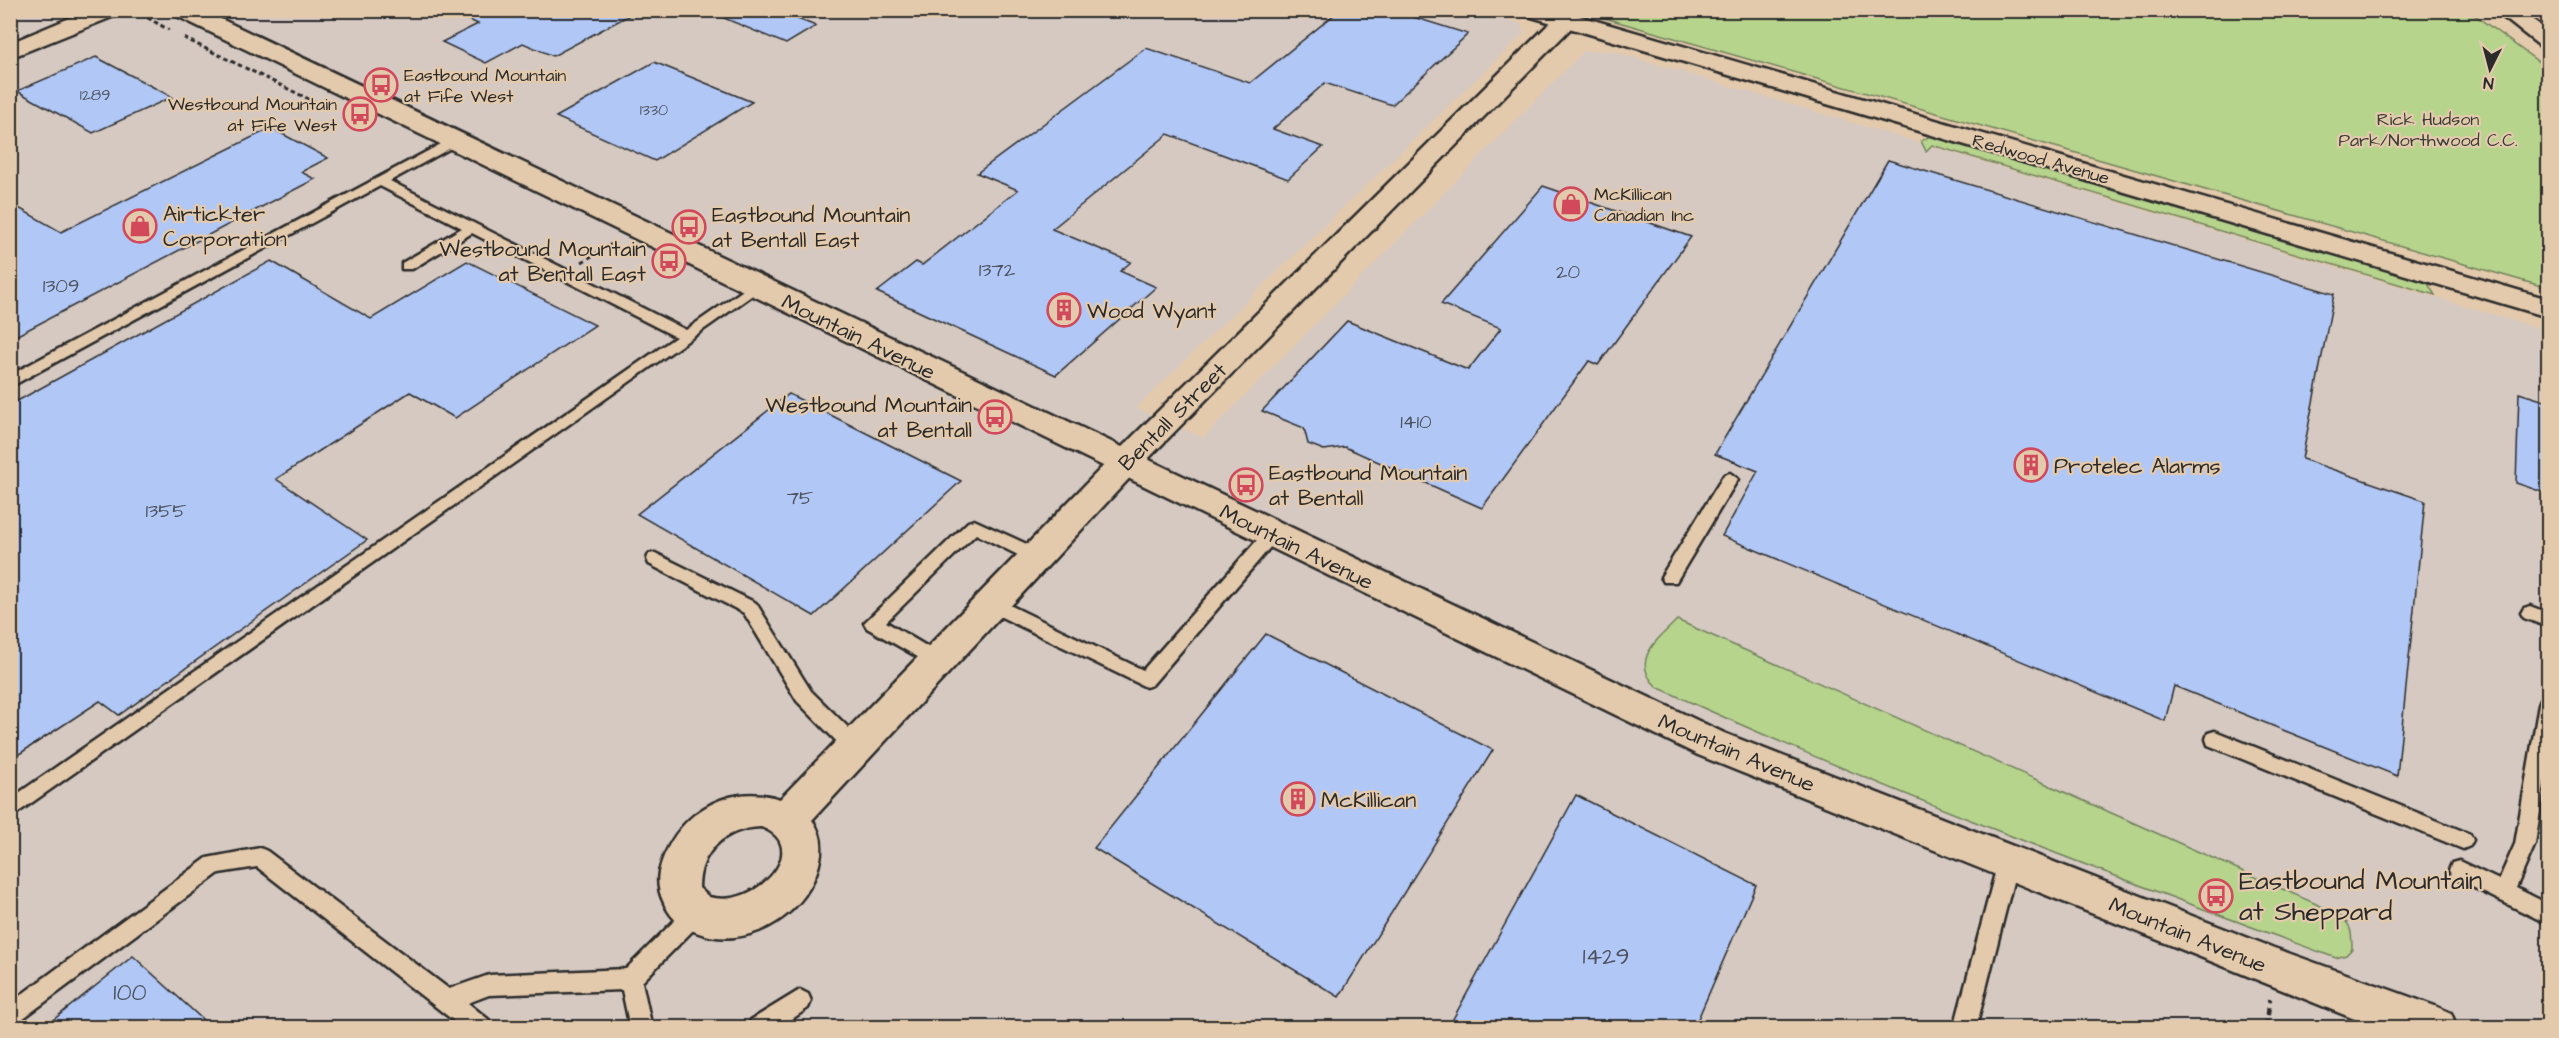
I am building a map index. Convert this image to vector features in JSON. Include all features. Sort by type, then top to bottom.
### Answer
[{"type":"street","points":[[10,51],[109,10]]},
{"type":"street","name":"Mountain Avenue","points":[[183,10],[1711,744],[2274,968],[2435,1028]]},
{"type":"street","name":"Redwood Avenue","points":[[1533,10],[2548,308]]},
{"type":"street","points":[[2505,10],[2548,41]]},
{"type":"street","name":"Bentall Street","points":[[787,819],[1125,463],[1566,20]]},
{"type":"street","points":[[761,810],[787,819],[799,833],[803,853],[796,878],[788,890],[767,907],[746,916],[721,920],[698,912],[681,895],[678,879],[685,852],[699,834],[719,819],[737,812],[761,810]]},
{"type":"lane","points":[[10,382],[453,141]]},
{"type":"lane","points":[[380,181],[686,336]]},
{"type":"lane","points":[[407,266],[471,228]]},
{"type":"lane","points":[[10,810],[757,287]]},
{"type":"lane","points":[[1670,577],[1730,479]]},
{"type":"lane","points":[[937,660],[873,623],[974,526],[1036,556]]},
{"type":"lane","points":[[991,604],[1146,680],[1272,534]]},
{"type":"lane","points":[[655,559],[750,608],[804,696],[855,747]]},
{"type":"lane","points":[[2530,613],[2548,620]]},
{"type":"lane","points":[[2504,892],[2525,844],[2548,704]]},
{"type":"lane","points":[[2215,739],[2463,840]]},
{"type":"lane","points":[[10,1017],[214,865],[260,857],[481,1028]]},
{"type":"lane","points":[[1965,1028],[2008,862]]},
{"type":"lane","points":[[2459,870],[2548,914]]},
{"type":"lane","points":[[447,1000],[489,985],[631,979],[698,912]]},
{"type":"lane","points":[[631,979],[641,1028]]},
{"type":"lane","points":[[759,1028],[800,1001]]},
{"type":"path","points":[[562,274],[639,230]]},
{"type":"shaded area","points":[[1476,10],[1521,24],[1524,33],[1136,408],[1203,438],[1584,51],[1612,51],[2548,331],[2548,1027],[11,1027],[10,11]]},
{"type":"green space","name":"Rick Hudson Park/Northwood C.C.","points":[[1580,11],[2469,11],[2548,69],[2548,288]]},
{"type":"green space","points":[[1930,136],[2416,277],[2427,282],[2435,295],[1932,145],[1926,151],[1921,141]]},
{"type":"green space","points":[[1677,620],[2332,911],[2347,922],[2352,936],[2352,949],[2346,955],[2336,958],[2165,895],[1825,761],[1657,687],[1649,677],[1646,660],[1654,643]]},
{"type":"building","points":[[448,10],[639,10],[553,56],[523,43],[486,63],[442,42],[478,24]]},
{"type":"building","points":[[705,10],[774,10],[816,26],[786,44]]},
{"type":"building","points":[[1340,10],[1391,10],[1468,34],[1392,105],[1325,83],[1273,129],[1323,147],[1288,179],[1168,134],[1052,229],[1131,262],[1120,271],[1156,287],[1056,375],[877,292],[916,262],[922,265],[1018,190],[977,173],[1146,48],[1250,83]]},
{"type":"building","points":[[96,57],[172,97],[93,133],[17,91]]},
{"type":"building","points":[[654,62],[752,102],[655,161],[556,117]]},
{"type":"building","points":[[271,128],[328,158],[301,172],[315,179],[10,339],[10,203],[61,232]]},
{"type":"building","name":"Protelec Alarms","points":[[1888,160],[2334,294],[2302,459],[2425,501],[2397,776],[2174,686],[2165,721],[1722,536],[1758,471],[1715,454]]},
{"type":"building","points":[[1543,186],[1691,237],[1598,365],[1589,361],[1482,508],[1345,447],[1324,450],[1308,444],[1304,428],[1262,411],[1347,321],[1468,370],[1501,328],[1441,304]]},
{"type":"building","points":[[271,261],[371,319],[467,261],[595,325],[455,418],[410,392],[276,479],[367,540],[119,715],[100,701],[10,760],[10,405]]},
{"type":"building","points":[[2519,393],[2548,402],[2548,494],[2516,483]]},
{"type":"building","points":[[789,394],[961,481],[814,616],[637,514]]},
{"type":"building","name":"McKillican","points":[[1266,634],[1493,750],[1339,997],[1094,848]]},
{"type":"building","points":[[1576,795],[1756,885],[1694,1028],[1448,1028]]},
{"type":"building","points":[[133,956],[212,1028],[43,1028]]},
{"type":"place","name":"Eastbound Mountain at Fife West","points":[[381,85]]},
{"type":"place","name":"Westbound Mountain at Fife West","points":[[360,114]]},
{"type":"place","name":"McKillican Canadian Inc","points":[[1571,204]]},
{"type":"place","name":"Airtickter Corporation","points":[[140,226]]},
{"type":"place","name":"Eastbound Mountain at Bentall East","points":[[689,227]]},
{"type":"place","name":"Westbound Mountain at Bentall East","points":[[669,261]]},
{"type":"place","name":"Wood Wyant","points":[[1064,310]]},
{"type":"place","name":"Westbound Mountain at Bentall","points":[[995,417]]},
{"type":"place","name":"Protelec Alarms","points":[[2031,465]]},
{"type":"place","name":"Eastbound Mountain at Bentall","points":[[1246,485]]},
{"type":"place","name":"McKillican","points":[[1298,799]]},
{"type":"place","name":"Eastbound Mountain at Sheppard","points":[[2216,896]]}]
